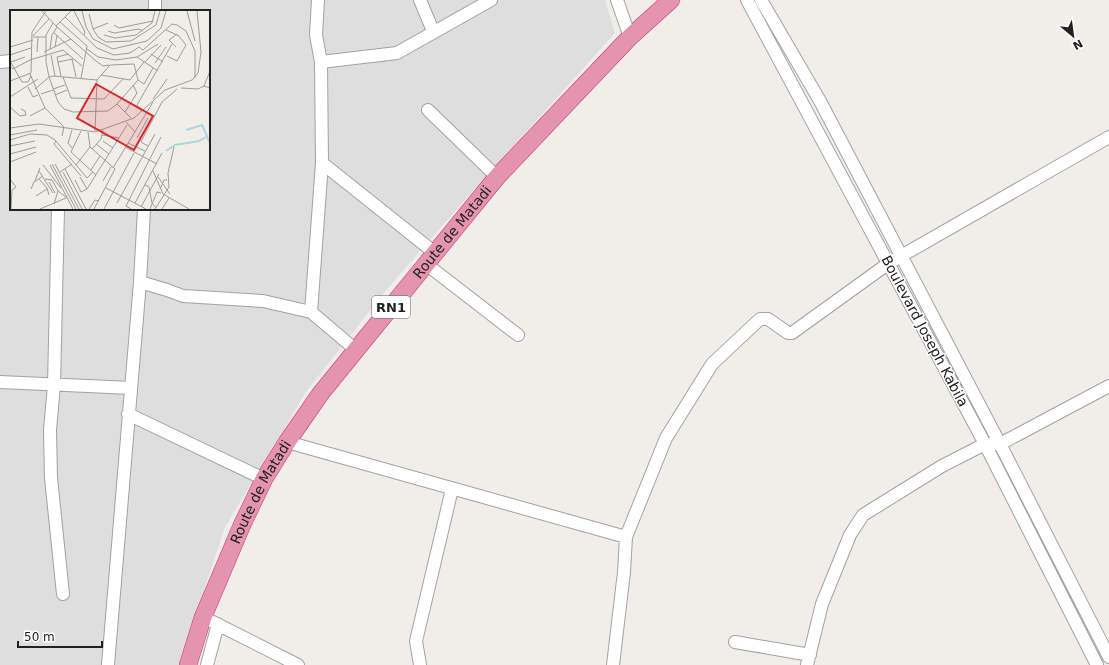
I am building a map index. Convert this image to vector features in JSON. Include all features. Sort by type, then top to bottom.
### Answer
[{"type":"highway","name":"Route de Matadi","points":[[188,665],[203,617],[242,525],[264,479],[287,442],[321,393],[497,177],[630,37],[671,0]]},
{"type":"street","points":[[155,10],[156,0]]},
{"type":"street","points":[[311,312],[322,163],[321,62],[316,34],[318,0]]},
{"type":"street","points":[[420,0],[433,31]]},
{"type":"street","points":[[321,62],[397,53],[433,31],[491,0]]},
{"type":"street","points":[[617,0],[630,37]]},
{"type":"street","name":"Boulevard Joseph Kabila","points":[[748,0],[985,444],[1097,665]]},
{"type":"street","name":"Boulevard Joseph Kabila","points":[[761,0],[820,101],[1000,444],[1109,657]]},
{"type":"street","points":[[0,62],[10,61]]},
{"type":"street","points":[[428,110],[497,177]]},
{"type":"street","points":[[613,665],[624,572],[626,537],[666,438],[712,364],[760,319],[768,319],[788,333],[792,333],[889,262],[1109,137]]},
{"type":"street","points":[[322,163],[518,335]]},
{"type":"street","points":[[58,210],[54,385],[50,430],[51,478],[63,594]]},
{"type":"street","points":[[108,665],[140,282],[144,210]]},
{"type":"street","points":[[140,282],[183,296],[263,301],[311,312],[356,350]]},
{"type":"street","points":[[0,382],[131,388]]},
{"type":"street","points":[[735,642],[808,660],[822,604],[850,534],[863,515],[942,466],[985,444],[1000,444],[1109,386]]},
{"type":"street","points":[[128,414],[264,479]]},
{"type":"street","points":[[287,442],[626,537]]},
{"type":"street","points":[[420,665],[416,641],[452,489]]},
{"type":"street","points":[[203,617],[298,665]]},
{"type":"street","points":[[207,665],[218,624]]},
{"type":"shaded area","points":[[0,0],[605,0],[615,33],[387,289],[306,392],[225,527],[179,665],[0,665]]}]
